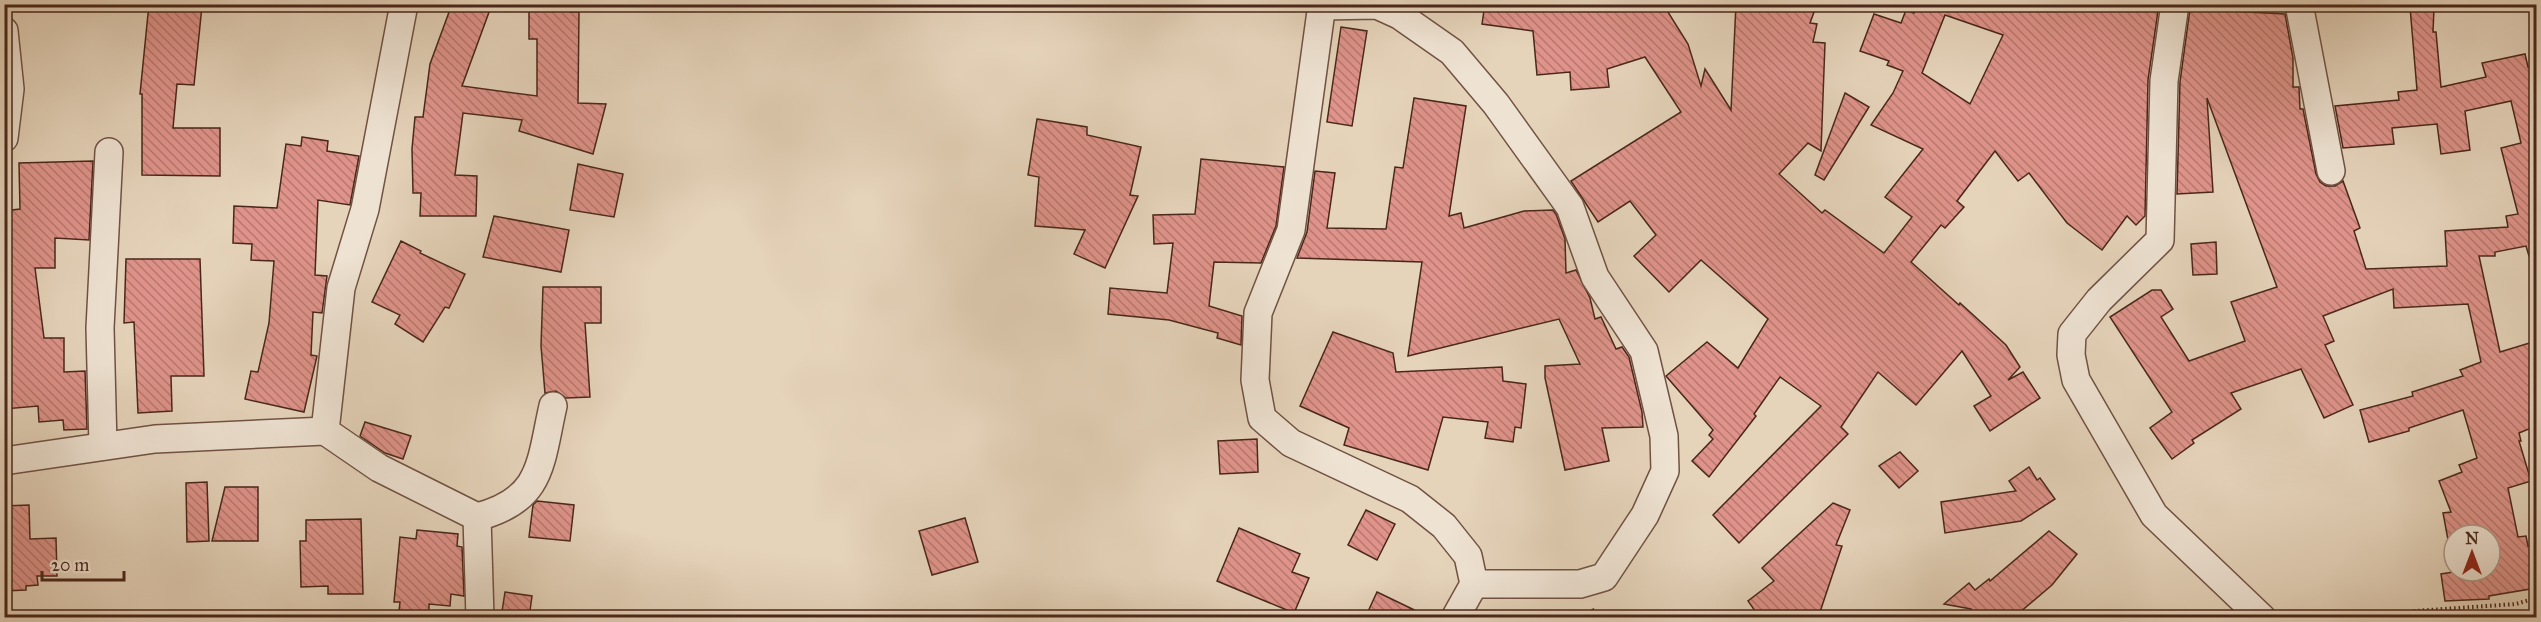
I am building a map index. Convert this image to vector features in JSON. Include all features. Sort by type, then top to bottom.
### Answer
[{"type":"street","points":[[326,431],[341,288],[365,209],[404,4]]},
{"type":"street","points":[[2175,4],[2164,81],[2160,240],[2099,300],[2072,334],[2071,355],[2076,380],[2154,515],[2262,618]]},
{"type":"street","points":[[2299,4],[2331,171]]},
{"type":"street","points":[[1455,618],[1474,584],[1468,555],[1444,526],[1410,499],[1291,443],[1263,418],[1255,380],[1258,313],[1291,230],[1322,5],[1377,5],[1399,15],[1452,52],[1496,104],[1570,207],[1595,277],[1644,351],[1664,436],[1665,471],[1645,515],[1624,550],[1604,577],[1580,584],[1474,584]]},
{"type":"street","points":[[4,31],[10,90],[4,138]]},
{"type":"street","points":[[103,446],[100,328],[109,152]]},
{"type":"street","points":[[4,461],[155,439],[326,431],[379,468],[477,516],[499,511],[520,499],[537,476],[553,406]]},
{"type":"street","points":[[477,516],[480,618]]},
{"type":"path","points":[[2402,618],[2415,610],[2516,604],[2536,598]]},
{"type":"building","points":[[149,4],[202,6],[194,85],[177,84],[173,128],[220,128],[220,176],[142,175],[142,94],[140,94]]},
{"type":"building","points":[[452,4],[492,4],[462,86],[537,96],[537,39],[529,39],[529,5],[570,5],[570,12],[579,12],[578,103],[606,104],[593,154],[519,131],[522,120],[463,113],[455,175],[477,176],[476,216],[420,216],[421,193],[413,193],[412,149],[415,117],[423,117],[430,64]]},
{"type":"building","points":[[1485,4],[1663,4],[1688,44],[1701,86],[1705,69],[1731,110],[1736,4],[1817,4],[1810,23],[1817,24],[1813,42],[1825,43],[1821,151],[1808,143],[1779,174],[1822,213],[1825,210],[1884,253],[1912,217],[1885,197],[1923,149],[1871,125],[1893,93],[1903,71],[1887,65],[1889,61],[1860,51],[1874,14],[1901,23],[1906,10],[1914,13],[1916,4],[2159,4],[2148,80],[2145,216],[2136,225],[2127,216],[2102,250],[2067,223],[2029,173],[2018,181],[1995,151],[1957,201],[1964,207],[1945,228],[1941,225],[1911,262],[2006,345],[2020,367],[2008,380],[2023,372],[2040,398],[1990,431],[1974,406],[1991,396],[1962,351],[1916,405],[1878,372],[1841,427],[1848,434],[1739,543],[1713,515],[1821,406],[1780,377],[1754,414],[1756,416],[1709,477],[1692,461],[1713,439],[1709,435],[1713,430],[1666,376],[1707,342],[1738,368],[1768,319],[1701,260],[1669,292],[1634,256],[1656,235],[1630,201],[1598,222],[1571,181],[1681,112],[1645,57],[1607,69],[1609,87],[1571,90],[1570,72],[1537,75],[1533,31],[1482,24]],"holes":[[[1945,15],[2003,35],[1970,104],[1922,73]]]},
{"type":"building","points":[[2410,7],[2434,8],[2433,32],[2436,32],[2441,87],[2486,77],[2482,63],[2525,54],[2528,67],[2536,65],[2536,255],[2529,256],[2526,246],[2495,252],[2495,256],[2479,256],[2500,352],[2536,341],[2536,426],[2519,433],[2521,441],[2519,441],[2531,481],[2508,488],[2518,537],[2526,536],[2528,546],[2536,544],[2536,588],[2489,596],[2489,599],[2445,601],[2442,583],[2502,583],[2502,523],[2445,523],[2443,513],[2451,512],[2439,481],[2462,472],[2459,465],[2477,458],[2463,410],[2409,428],[2409,431],[2369,442],[2360,410],[2413,396],[2412,392],[2463,376],[2460,370],[2481,362],[2468,304],[2394,308],[2393,289],[2323,316],[2334,341],[2325,345],[2353,405],[2324,418],[2301,369],[2231,393],[2241,409],[2192,440],[2194,443],[2172,459],[2150,428],[2172,412],[2110,317],[2152,290],[2161,290],[2173,309],[2161,317],[2189,361],[2245,341],[2231,302],[2277,287],[2207,98],[2213,192],[2177,194],[2180,82],[2190,9],[2285,14],[2293,58],[2293,87],[2299,87],[2300,109],[2303,109],[2316,174],[2320,182],[2326,186],[2335,186],[2343,181],[2360,228],[2354,231],[2366,269],[2447,266],[2445,231],[2508,227],[2506,216],[2518,214],[2501,148],[2521,143],[2511,101],[2465,111],[2470,150],[2441,154],[2437,124],[2392,128],[2394,144],[2343,148],[2335,106],[2399,100],[2398,92],[2417,90]]},
{"type":"building","points":[[1341,27],[1367,31],[1352,126],[1327,122]]},
{"type":"building","points":[[1845,93],[1869,107],[1824,180],[1815,175]]},
{"type":"building","points":[[1414,98],[1466,106],[1449,216],[1461,213],[1464,228],[1524,211],[1553,210],[1556,214],[1565,239],[1566,273],[1576,270],[1590,298],[1595,319],[1601,317],[1616,349],[1622,347],[1629,357],[1642,412],[1643,427],[1602,428],[1609,461],[1565,470],[1545,378],[1545,366],[1580,364],[1559,319],[1408,356],[1422,262],[1297,258],[1307,232],[1315,171],[1335,173],[1327,228],[1386,229],[1395,167],[1403,168]]},
{"type":"building","points":[[1037,119],[1087,127],[1087,135],[1141,147],[1130,195],[1138,196],[1105,268],[1074,254],[1085,230],[1035,226],[1039,177],[1028,175]]},
{"type":"building","points":[[302,137],[328,141],[327,151],[359,156],[350,205],[318,200],[315,275],[327,276],[322,313],[313,312],[311,355],[317,356],[304,412],[245,399],[251,371],[258,372],[269,323],[274,261],[251,260],[252,244],[233,243],[234,206],[277,208],[286,144],[301,146]]},
{"type":"building","points":[[1201,159],[1284,167],[1276,226],[1261,263],[1214,262],[1209,306],[1242,316],[1241,345],[1217,338],[1218,333],[1169,320],[1108,314],[1110,288],[1167,293],[1173,243],[1154,244],[1153,215],[1195,214]]},
{"type":"building","points":[[93,161],[89,240],[55,238],[55,268],[35,268],[44,338],[64,338],[64,372],[85,371],[87,429],[64,430],[63,420],[39,422],[38,406],[4,409],[4,211],[20,209],[19,163]]},
{"type":"building","points":[[578,164],[623,174],[614,217],[570,210]]},
{"type":"building","points":[[494,216],[569,230],[561,272],[483,257]]},
{"type":"building","points":[[401,241],[421,251],[420,253],[465,274],[449,308],[445,307],[423,342],[395,324],[400,315],[372,302]]},
{"type":"building","points":[[2216,242],[2217,274],[2193,275],[2191,244]]},
{"type":"building","points":[[126,259],[200,259],[204,376],[171,376],[172,411],[138,413],[134,322],[124,323]]},
{"type":"building","points":[[543,287],[601,287],[601,323],[585,323],[590,397],[566,398],[556,391],[545,393],[541,346]]},
{"type":"building","points":[[1333,332],[1393,353],[1396,372],[1502,367],[1503,381],[1526,384],[1521,428],[1515,427],[1513,442],[1485,438],[1488,422],[1443,417],[1428,470],[1344,445],[1349,428],[1300,406]]},
{"type":"building","points":[[365,422],[411,436],[403,459],[385,453],[360,436]]},
{"type":"building","points":[[1257,439],[1258,472],[1220,474],[1218,441]]},
{"type":"building","points":[[1900,452],[1918,471],[1899,488],[1879,466]]},
{"type":"building","points":[[2029,467],[2037,480],[2040,478],[2055,499],[2021,521],[1945,533],[1941,502],[2016,491],[2009,481]]},
{"type":"building","points":[[207,482],[209,541],[187,542],[186,483]]},
{"type":"building","points":[[225,487],[258,487],[258,541],[212,541]]},
{"type":"building","points":[[537,501],[574,505],[570,541],[529,537],[533,505]]},
{"type":"building","points":[[1833,503],[1850,510],[1836,545],[1842,546],[1818,618],[1760,618],[1748,601],[1774,581],[1762,568]]},
{"type":"building","points":[[29,505],[30,539],[56,538],[57,576],[37,576],[38,585],[26,586],[26,590],[4,591],[4,506]]},
{"type":"building","points":[[1366,510],[1395,524],[1377,560],[1348,545]]},
{"type":"building","points":[[965,518],[978,562],[932,575],[919,531]]},
{"type":"building","points":[[361,519],[363,594],[328,594],[328,586],[301,587],[300,541],[306,541],[306,520]]},
{"type":"building","points":[[1239,528],[1300,554],[1292,572],[1309,578],[1294,613],[1217,581]]},
{"type":"building","points":[[417,530],[458,534],[457,546],[462,547],[464,596],[451,594],[450,606],[429,604],[429,613],[399,611],[400,602],[394,602],[400,537],[416,539]]},
{"type":"building","points":[[2049,531],[2077,554],[2052,585],[2013,618],[1978,618],[1971,609],[1944,604],[1969,583],[1975,590],[1989,579],[1990,581]]},
{"type":"building","points":[[505,592],[532,596],[529,618],[501,618]]},
{"type":"building","points":[[1377,592],[1431,618],[1365,618]]}]
